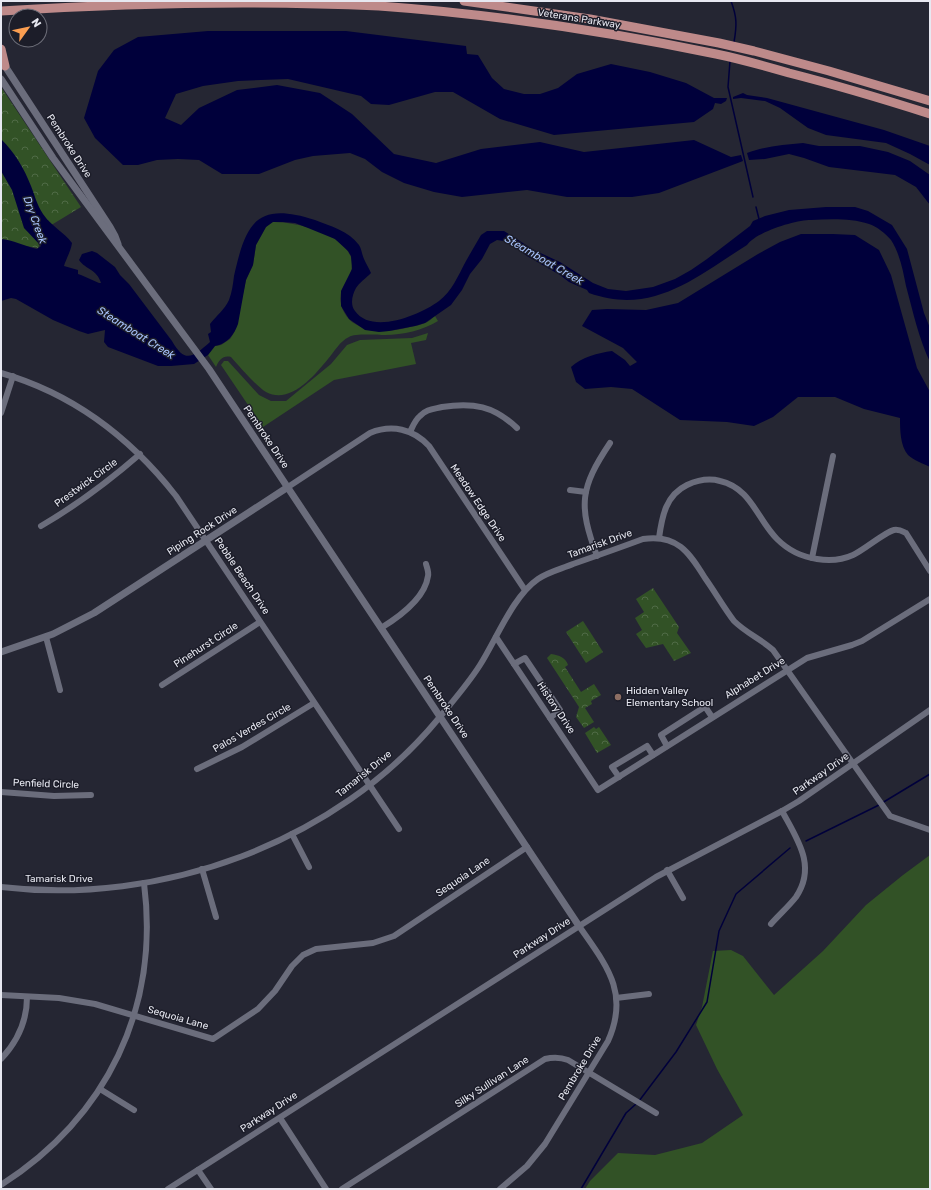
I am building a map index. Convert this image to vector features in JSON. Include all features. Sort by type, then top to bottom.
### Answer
[{"type":"main road","name":"Veterans Parkway","points":[[464,1],[590,19],[719,43],[829,71],[930,101]]},
{"type":"main road","name":"Veterans Parkway","points":[[48,8],[154,3],[276,2],[379,6],[477,15],[590,30],[717,54],[826,83],[930,114]]},
{"type":"main road","points":[[1,49],[3,63]]},
{"type":"street","name":"Pembroke Drive","points":[[3,63],[110,227],[118,245]]},
{"type":"street","name":"Pembroke Drive","points":[[1,79],[56,163],[209,369],[607,967],[616,998],[616,1011],[612,1032],[608,1041],[545,1144],[527,1166],[500,1189]]},
{"type":"street","name":"Pebble Beach Drive","points":[[1,373],[13,376],[52,392],[77,406],[107,426],[140,454],[163,479],[206,540],[399,829]]},
{"type":"street","points":[[1,413],[13,376]]},
{"type":"street","points":[[410,432],[416,420],[424,412],[431,409],[464,405],[492,410],[517,428]]},
{"type":"street","name":"Piping Rock Drive","points":[[1,652],[46,637],[73,625],[94,613],[288,488],[370,433],[386,428],[394,428],[410,432]]},
{"type":"street","name":"Meadow Edge Drive","points":[[410,432],[423,440],[428,446],[524,590]]},
{"type":"street","points":[[597,556],[587,528],[585,517],[586,492],[593,469],[610,443]]},
{"type":"street","name":"Prestwick Circle","points":[[42,526],[86,498],[140,454]]},
{"type":"street","points":[[812,558],[833,456]]},
{"type":"street","points":[[930,571],[906,533],[900,530],[891,531],[851,556],[828,560],[812,558],[796,553],[784,545],[770,532],[746,495],[734,486],[718,480],[693,482],[675,494],[664,511],[659,538],[675,542],[688,553],[734,621],[740,627],[773,650],[890,816],[930,830]]},
{"type":"street","points":[[570,490],[586,492]]},
{"type":"street","name":"Tamarisk Drive","points":[[1,887],[35,890],[69,890],[115,887],[144,883],[202,869],[252,852],[292,834],[338,808],[369,786],[410,749],[440,716],[478,668],[524,590],[538,579],[548,574],[643,539],[659,538]]},
{"type":"street","points":[[381,628],[406,610],[421,592],[429,574],[426,564]]},
{"type":"street","name":"Alphabet Drive","points":[[598,790],[787,670],[814,655],[862,641],[930,598]]},
{"type":"street","name":"Pinehurst Circle","points":[[162,686],[260,622]]},
{"type":"street","points":[[46,637],[60,690]]},
{"type":"street","name":"History Drive","points":[[496,637],[598,790]]},
{"type":"street","points":[[514,664],[525,658],[560,710],[550,718]]},
{"type":"street","name":"Palos Verdes Circle","points":[[198,769],[242,747],[314,703]]},
{"type":"street","points":[[667,746],[661,735],[703,708],[706,708],[712,717]]},
{"type":"street","name":"Parkway Drive","points":[[168,1189],[667,870],[799,801],[930,710]]},
{"type":"street","points":[[619,777],[612,767],[647,746],[653,755]]},
{"type":"street","name":"Penfield Circle","points":[[1,792],[54,796],[91,795]]},
{"type":"street","points":[[771,924],[796,896],[801,888],[805,871],[805,863],[801,846],[782,811]]},
{"type":"street","points":[[292,834],[309,867]]},
{"type":"street","name":"Sequoia Lane","points":[[1,995],[59,998],[77,1001],[213,1039],[258,1009],[275,991],[292,966],[303,955],[316,949],[373,943],[394,936],[527,847]]},
{"type":"street","points":[[202,869],[216,917]]},
{"type":"street","points":[[667,870],[683,898]]},
{"type":"street","points":[[1,1185],[28,1166],[60,1139],[100,1089],[118,1057],[134,1016],[140,995],[146,953],[147,910],[144,883]]},
{"type":"street","points":[[616,998],[649,994]]},
{"type":"street","points":[[1,1059],[11,1048],[19,1034],[26,1013],[28,997]]},
{"type":"street","name":"Silky Sullivan Lane","points":[[342,1189],[551,1057],[563,1058],[656,1113]]},
{"type":"street","points":[[100,1089],[134,1110]]},
{"type":"street","points":[[280,1118],[326,1189]]},
{"type":"street","points":[[198,1170],[211,1189]]},
{"type":"green space","points":[[1,87],[81,207],[48,227],[38,248],[1,242]]},
{"type":"green space","points":[[272,222],[282,222],[307,227],[333,238],[343,245],[350,254],[352,269],[340,298],[342,309],[352,322],[373,331],[387,331],[420,325],[428,322],[435,316],[438,321],[426,327],[406,333],[349,337],[340,344],[309,380],[301,387],[284,395],[275,395],[266,392],[248,376],[231,357],[222,359],[218,362],[216,367],[208,355],[215,346],[221,345],[230,339],[235,331],[246,280],[253,265],[256,245],[266,227]]},
{"type":"green space","points":[[428,333],[426,340],[411,343],[416,364],[334,380],[263,427],[221,365],[224,361],[228,361],[259,395],[271,401],[286,401],[331,364],[347,345],[360,340],[412,338]]},
{"type":"green space","points":[[653,588],[679,627],[677,633],[691,653],[674,661],[663,644],[646,648],[636,634],[642,630],[635,618],[644,612],[636,599]]},
{"type":"green space","points":[[583,621],[603,652],[586,663],[566,632]]},
{"type":"green space","points":[[551,654],[566,660],[568,665],[565,667],[581,692],[594,684],[601,695],[591,701],[592,704],[585,708],[594,722],[584,728],[576,717],[579,707],[547,658]]},
{"type":"green space","points":[[594,727],[596,729],[599,727],[611,745],[597,753],[585,733]]},
{"type":"green space","points":[[930,855],[930,1189],[585,1189],[590,1181],[618,1153],[655,1155],[702,1143],[743,1115],[717,1069],[696,1025],[702,1007],[713,951],[731,950],[743,956],[774,995],[823,951],[866,905]]},
{"type":"water","points":[[208,31],[346,31],[466,46],[467,54],[478,55],[492,78],[504,89],[524,94],[540,94],[558,88],[577,74],[611,64],[650,72],[686,83],[714,98],[727,98],[726,101],[721,104],[715,103],[713,109],[694,122],[554,135],[500,119],[453,92],[435,92],[389,105],[371,104],[361,96],[288,79],[238,81],[203,86],[176,94],[165,118],[181,125],[199,108],[237,90],[277,85],[320,93],[352,114],[394,154],[436,163],[481,149],[540,142],[584,152],[694,140],[731,157],[741,155],[743,161],[659,193],[632,197],[567,197],[527,190],[462,197],[434,192],[404,183],[382,172],[365,159],[350,153],[313,156],[295,160],[259,174],[222,174],[199,160],[157,160],[138,165],[123,165],[95,138],[84,118],[98,71],[114,50],[138,37]]},
{"type":"water","points":[[743,93],[767,98],[884,130],[930,146],[930,165],[886,143],[826,135],[808,128],[780,108],[765,101],[741,98],[733,99],[733,97]]},
{"type":"water","points":[[1,139],[15,155],[22,167],[43,214],[72,243],[64,266],[78,270],[78,274],[101,283],[97,275],[79,260],[82,254],[92,251],[97,253],[115,267],[177,348],[185,355],[190,356],[194,354],[210,342],[208,334],[211,332],[210,324],[229,300],[243,242],[249,230],[257,221],[267,215],[279,213],[315,220],[345,233],[355,240],[360,247],[371,273],[356,288],[352,300],[353,309],[363,318],[373,322],[384,322],[409,317],[431,306],[444,297],[454,283],[481,235],[487,231],[504,231],[534,250],[560,262],[593,283],[608,289],[626,291],[653,287],[675,279],[707,259],[750,226],[753,221],[765,216],[789,210],[826,207],[855,207],[868,211],[892,225],[907,249],[924,313],[930,328],[930,362],[919,335],[901,263],[891,240],[881,230],[872,225],[840,219],[826,219],[786,224],[767,231],[710,269],[673,290],[634,300],[612,299],[589,293],[587,290],[569,282],[560,275],[527,256],[511,244],[497,240],[490,244],[482,259],[470,274],[462,290],[451,305],[425,323],[379,332],[365,330],[349,319],[341,306],[341,291],[352,269],[351,256],[348,251],[335,239],[308,228],[295,223],[273,222],[266,227],[256,245],[253,265],[246,280],[238,324],[232,335],[223,343],[215,346],[208,355],[194,364],[158,366],[108,347],[104,342],[105,330],[88,334],[53,320],[16,299],[11,298],[1,301],[1,239],[37,249],[41,246],[24,228],[12,190],[1,171]]},
{"type":"water","points":[[803,143],[819,146],[860,146],[888,152],[910,161],[930,175],[930,205],[916,187],[895,175],[829,167],[789,154],[765,159],[749,160],[747,153],[768,147]]},
{"type":"water","points":[[801,234],[855,235],[879,250],[891,275],[917,368],[930,392],[930,467],[913,459],[905,451],[901,437],[900,418],[864,409],[835,397],[798,397],[773,417],[754,426],[727,422],[680,420],[632,389],[611,387],[585,389],[576,382],[571,367],[590,356],[612,351],[625,360],[630,366],[637,362],[623,348],[582,326],[592,310],[646,310],[678,303],[758,254],[780,242]]},
{"type":"waterway","points":[[731,1],[736,21],[734,42]]},
{"type":"waterway","points":[[730,61],[728,87],[753,197]]},
{"type":"waterway","points":[[756,207],[759,219]]},
{"type":"waterway","points":[[882,803],[930,774]]},
{"type":"waterway","points":[[806,841],[879,805]]},
{"type":"waterway","points":[[639,1101],[676,1052],[707,1002],[719,931],[736,894],[790,848]]},
{"type":"waterway","points":[[581,1189],[626,1113],[636,1104]]},
{"type":"place","name":"Hidden Valley Elementary School","points":[[618,697]]},
{"type":"water label","name":"Dry Creek","points":[[35,220]]},
{"type":"water label","name":"Steamboat Creek","points":[[544,260]]},
{"type":"water label","name":"Steamboat Creek","points":[[136,333]]}]
